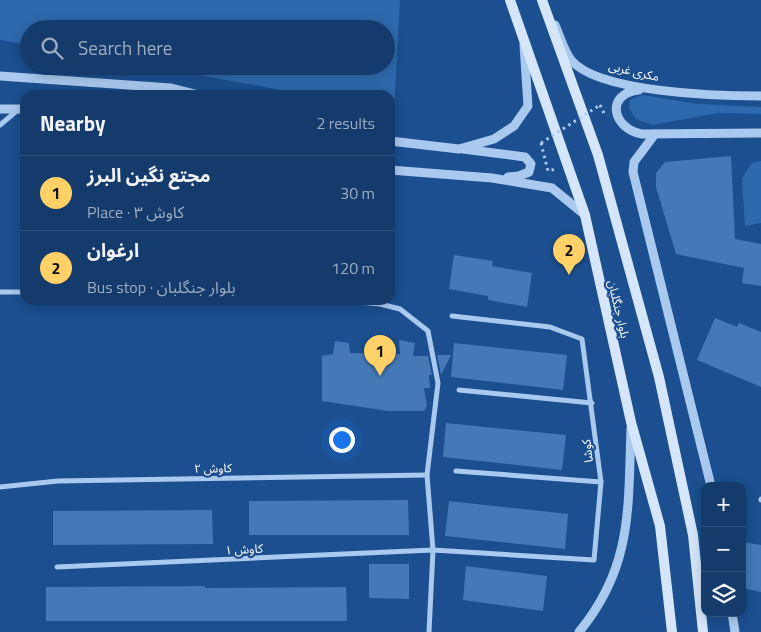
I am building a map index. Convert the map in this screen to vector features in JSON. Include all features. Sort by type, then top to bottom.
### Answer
[{"type":"main road","name":"بلوار جنگلبان","points":[[510,0],[585,215],[631,422],[660,526],[672,632]]},
{"type":"main road","name":"بلوار جنگلبان","points":[[543,0],[598,155],[659,377],[692,535],[703,632]]},
{"type":"street","name":"مکری غربی","points":[[543,0],[571,60],[586,70],[610,81],[646,89],[761,96]]},
{"type":"street","points":[[459,148],[494,139],[514,126],[528,106],[523,35]]},
{"type":"street","points":[[0,76],[179,90]]},
{"type":"street","points":[[646,89],[630,91],[620,97],[617,104],[617,117],[631,132],[655,134],[761,133]]},
{"type":"street","points":[[0,109],[20,109]]},
{"type":"street","points":[[0,125],[20,111]]},
{"type":"street","points":[[655,134],[634,162],[633,172],[710,482]]},
{"type":"street","points":[[395,142],[525,157],[531,164],[529,172],[519,176],[492,178]]},
{"type":"street","points":[[395,170],[492,178],[552,188],[585,215]]},
{"type":"street","points":[[0,292],[20,292]]},
{"type":"street","points":[[383,305],[400,310],[428,331],[438,383],[427,475],[433,550],[429,632]]},
{"type":"street","name":"کوشا","points":[[452,316],[550,327],[582,339],[601,482],[594,560]]},
{"type":"street","points":[[460,390],[592,404]]},
{"type":"street","points":[[579,632],[595,613],[609,589],[624,545],[629,509],[631,422]]},
{"type":"street","points":[[456,471],[601,482]]},
{"type":"street","name":"کاوش ۲","points":[[0,487],[58,481],[427,475]]},
{"type":"street","name":"کاوش ۱","points":[[57,567],[433,550],[594,560]]},
{"type":"street","points":[[733,617],[735,632]]},
{"type":"path","points":[[548,171],[541,143],[600,105]]},
{"type":"shaded area","points":[[0,0],[400,0],[395,92],[395,90],[283,90],[198,75],[395,75],[395,20],[20,20],[20,43],[0,40]]},
{"type":"shaded area","points":[[642,95],[699,104],[761,107],[761,114],[718,113],[652,125],[636,119],[629,108],[630,100]]},
{"type":"shaded area","points":[[761,161],[761,223],[745,226],[742,178],[752,163]]},
{"type":"building","points":[[731,156],[735,239],[761,244],[761,286],[742,283],[744,268],[676,254],[656,187],[656,173],[665,162]]},
{"type":"building","points":[[454,255],[493,261],[492,266],[532,273],[527,307],[488,300],[488,296],[449,289]]},
{"type":"building","points":[[715,318],[737,327],[739,323],[761,332],[761,387],[697,360]]},
{"type":"building","points":[[399,340],[415,343],[413,356],[428,356],[432,375],[429,375],[430,388],[424,388],[427,406],[424,411],[388,411],[322,401],[322,356],[333,354],[335,341],[349,343],[350,353],[400,354]]},
{"type":"building","points":[[454,343],[567,355],[563,390],[451,377]]},
{"type":"building","points":[[437,355],[451,355],[441,375]]},
{"type":"building","points":[[446,423],[566,435],[562,470],[443,457]]},
{"type":"building","points":[[408,500],[409,535],[249,535],[249,501]]},
{"type":"building","points":[[449,501],[568,514],[565,549],[445,536]]},
{"type":"building","points":[[212,510],[213,544],[53,545],[53,511]]},
{"type":"building","points":[[746,543],[761,545],[761,592],[746,589]]},
{"type":"building","points":[[369,564],[409,564],[409,599],[369,598]]},
{"type":"building","points":[[466,566],[547,576],[543,611],[463,600]]},
{"type":"building","points":[[205,586],[205,588],[346,587],[347,621],[46,621],[46,587]]},
{"type":"place","name":"ارغوان","points":[[569,275]]},
{"type":"place","name":"مجتع نگین البرز","points":[[380,376]]}]
